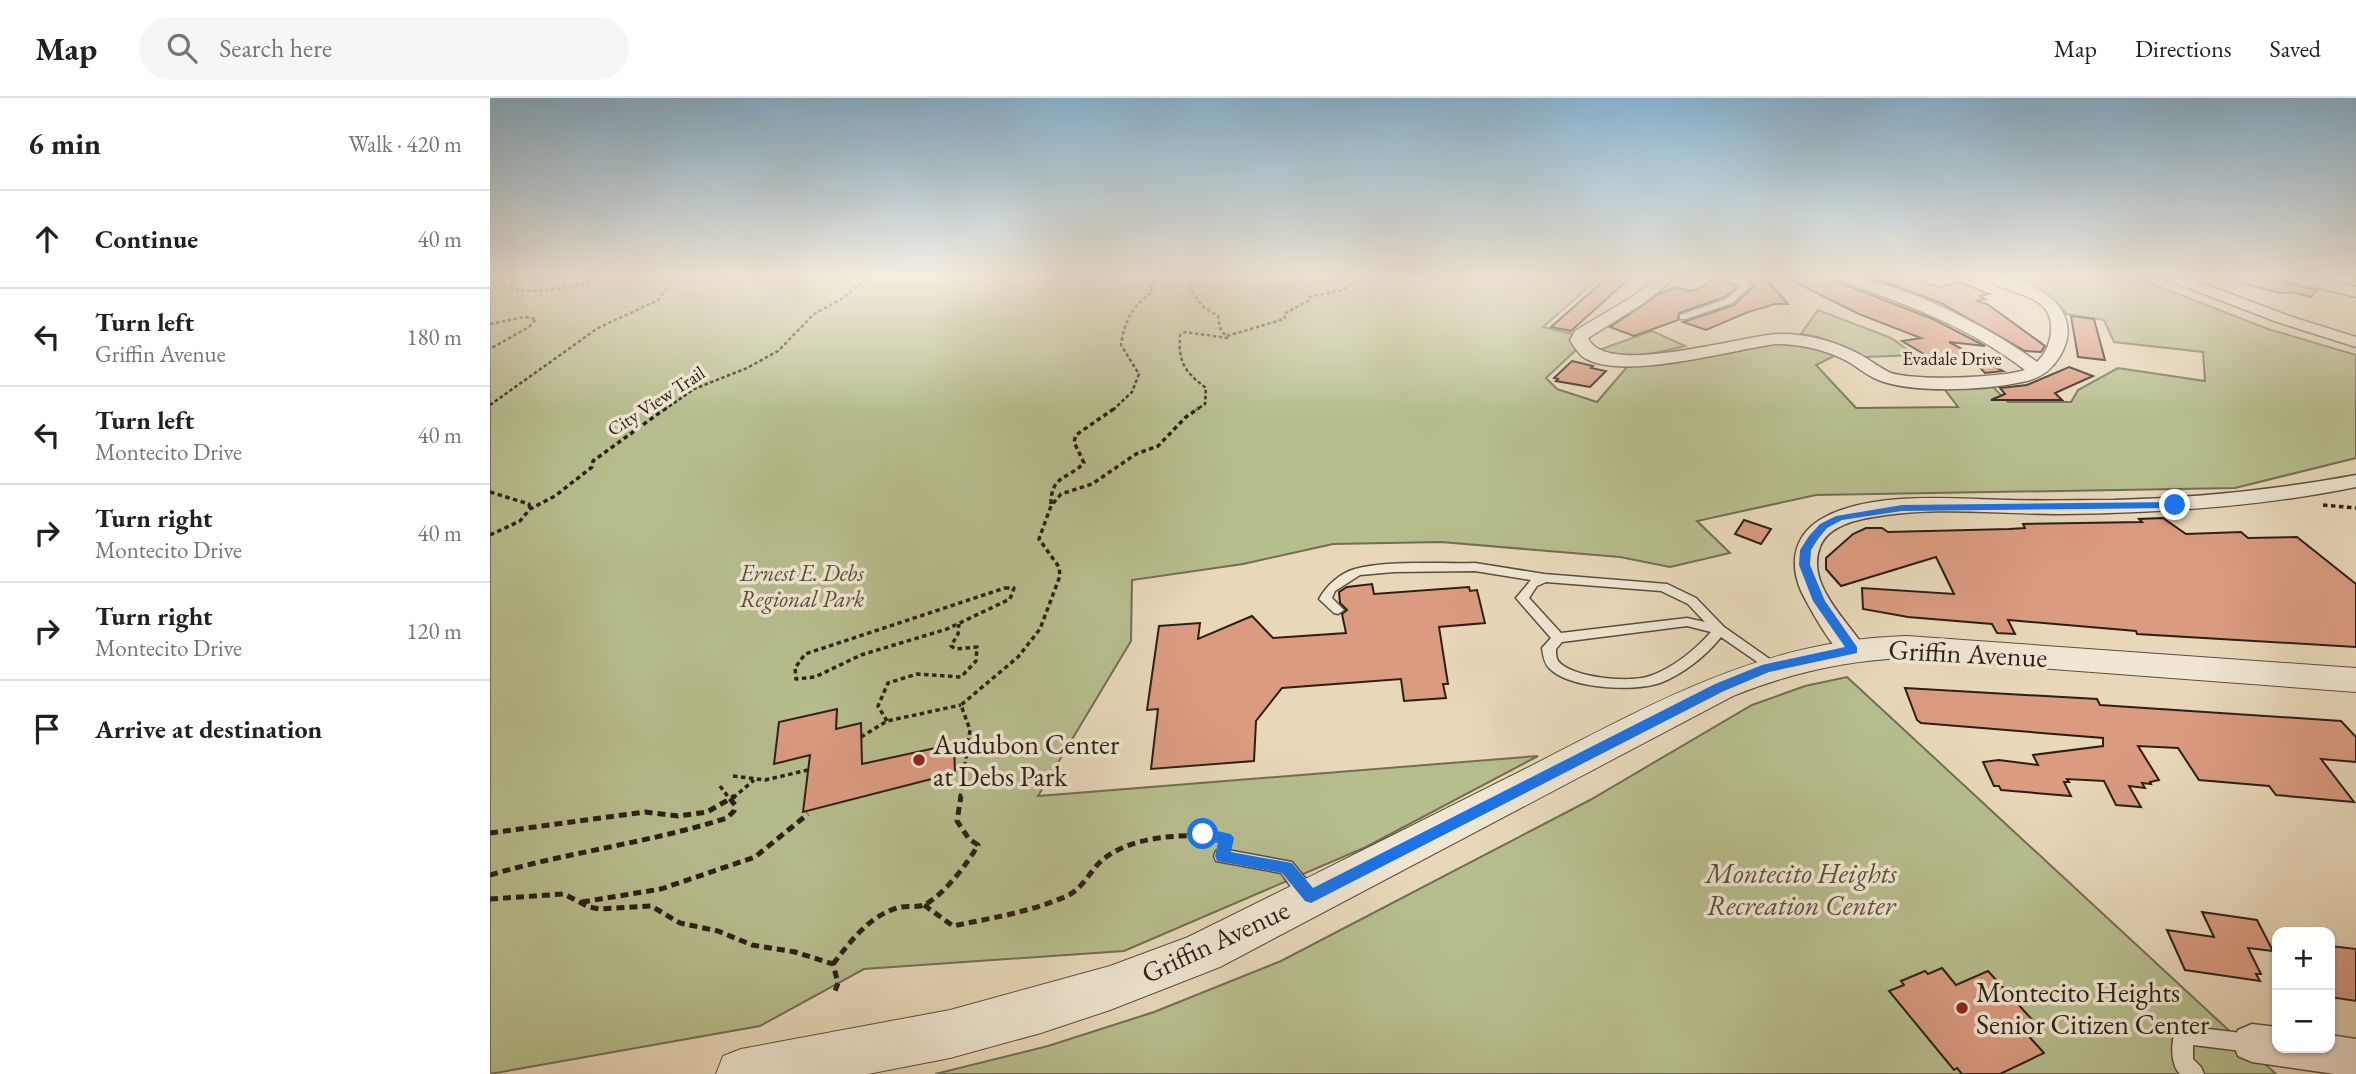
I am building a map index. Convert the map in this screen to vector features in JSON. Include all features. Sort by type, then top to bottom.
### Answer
[{"type":"street","name":"Evadale Drive","points":[[1602,322],[1578,340],[1580,345],[1597,358],[1623,362],[1762,340],[1793,340],[1828,346],[1889,378],[1918,383],[2004,379],[2030,376],[2037,371]]},
{"type":"street","points":[[1964,322],[2004,345],[2037,371],[2054,351],[2059,338],[2058,322]]},
{"type":"street","points":[[2288,322],[2356,342]]},
{"type":"street","points":[[1853,650],[1819,601],[1804,565],[1806,550],[1813,538],[1823,526],[1839,518],[1902,508],[2116,507],[2225,503],[2356,481]]},
{"type":"street","name":"Griffin Avenue","points":[[741,1074],[950,1034],[1110,988],[1204,952],[1720,687],[1774,667],[1853,650],[1907,647],[2356,680]]},
{"type":"street","points":[[2321,1053],[2356,1058]]},
{"type":"lane","points":[[1338,610],[1325,598],[1331,589],[1357,572],[1394,568],[1475,567],[1544,578],[1663,587],[1692,601],[1719,629],[1774,667]]},
{"type":"lane","points":[[1544,578],[1533,583],[1522,598],[1558,638]]},
{"type":"lane","points":[[1687,622],[1719,629],[1710,643],[1655,680],[1631,686],[1575,676],[1555,667],[1549,657],[1549,648],[1558,638],[1687,622]]},
{"type":"lane","points":[[1222,856],[1286,867],[1311,897]]},
{"type":"lane","points":[[2194,1074],[2183,1063],[2183,1035],[2272,1046]]},
{"type":"path","points":[[490,349],[534,322]]},
{"type":"path","points":[[490,405],[598,328],[612,322]]},
{"type":"path","name":"City View Trail","points":[[490,535],[520,522],[530,509],[555,496],[592,467],[593,461],[608,449],[694,389],[747,368],[778,351],[808,322]]},
{"type":"path","points":[[1051,506],[1050,488],[1053,482],[1079,469],[1084,463],[1074,442],[1076,435],[1106,418],[1137,386],[1139,374],[1121,345],[1127,322]]},
{"type":"path","points":[[1219,322],[1220,328],[1227,336]]},
{"type":"path","points":[[861,737],[887,721],[961,705],[1018,657],[1033,639],[1040,629],[1060,576],[1059,567],[1039,539],[1051,506],[1061,494],[1092,484],[1136,454],[1158,446],[1186,417],[1205,404],[1206,388],[1187,374],[1179,347],[1180,335],[1185,332],[1224,339],[1240,330],[1275,322]]},
{"type":"path","points":[[490,492],[529,504],[530,509]]},
{"type":"path","points":[[1000,587],[1014,588],[1010,599],[959,624],[841,663],[826,675],[796,679],[795,668],[805,654],[920,617],[933,609],[951,607],[981,593],[1000,587]]},
{"type":"path","points":[[887,721],[878,705],[888,683],[910,673],[928,672],[961,677],[975,665],[979,653],[977,647],[956,649],[951,646],[958,634],[959,624]]},
{"type":"path","points":[[833,964],[858,931],[867,924],[897,908],[924,905],[964,870],[978,845],[969,839],[957,821],[970,730],[961,705]]},
{"type":"path","points":[[733,776],[765,780],[808,770]]},
{"type":"path","points":[[490,833],[645,812],[678,816],[707,812],[731,800],[754,780]]},
{"type":"path","points":[[490,875],[520,865],[662,838],[727,818],[734,811],[735,805],[720,786]]},
{"type":"path","points":[[580,902],[661,889],[755,858],[808,814]]},
{"type":"path","points":[[924,905],[953,926],[996,917],[1070,895],[1105,858],[1141,843],[1203,834],[1226,838],[1222,856]]},
{"type":"path","points":[[490,899],[564,894],[600,909],[651,906],[680,923],[718,931],[752,945],[795,951],[833,964]]},
{"type":"path","points":[[833,964],[838,983],[834,994]]},
{"type":"green space","name":"Ernest E. Debs Regional Park","points":[[490,322],[1549,322],[1543,327],[1573,334],[1576,350],[1546,378],[1557,389],[1597,402],[1627,367],[1785,341],[1838,354],[1816,365],[1856,408],[1958,407],[1942,386],[1987,381],[2008,402],[2071,402],[2078,390],[2118,368],[2205,381],[2203,352],[2114,342],[2105,322],[2249,322],[2356,355],[2356,458],[2235,488],[1816,495],[1697,521],[1730,553],[1670,567],[1620,557],[1441,542],[1333,544],[1243,564],[1132,580],[1131,641],[1038,796],[1538,756],[1366,847],[1124,951],[864,969],[760,1026],[490,1074]]},
{"type":"green space","points":[[1810,322],[1848,322],[1891,338],[1915,355],[1865,357],[1818,337],[1801,334]]},
{"type":"green space","points":[[1652,331],[1685,346],[1630,356],[1596,351]]},
{"type":"green space","name":"Montecito Heights Recreation Center","points":[[1847,677],[2276,1074],[935,1074],[1048,1046],[1154,1012],[1281,961],[1590,800],[1752,705],[1805,686]]},
{"type":"building","points":[[1557,322],[1581,322],[1571,331],[1551,327]]},
{"type":"building","points":[[1618,322],[1674,322],[1634,336],[1610,327]]},
{"type":"building","points":[[1684,322],[1726,322],[1706,330]]},
{"type":"building","points":[[1878,322],[1938,322],[1985,346],[1949,342],[2003,371],[1985,373],[1974,361],[1946,367],[1902,341],[1921,338]]},
{"type":"building","points":[[1973,322],[2011,322],[2045,346],[2041,352],[2025,351]]},
{"type":"building","points":[[2072,322],[2095,322],[2105,360],[2078,357]]},
{"type":"building","points":[[1572,361],[1606,371],[1590,387],[1556,381],[1558,379],[1554,378]]},
{"type":"building","points":[[2069,367],[2093,376],[2055,393],[2062,400],[1991,400],[2005,394],[2000,388],[2027,385]]},
{"type":"building","points":[[2163,518],[2186,534],[2241,532],[2248,538],[2297,537],[2356,584],[2356,647],[2137,634],[2136,631],[2008,620],[2015,634],[1997,633],[1992,624],[1908,617],[1863,609],[1862,588],[1954,594],[1936,557],[1841,586],[1826,569],[1826,558],[1853,534],[1866,528],[1882,528],[1888,532],[2009,529],[2025,528],[2023,524],[2142,522],[2139,519]]},
{"type":"building","points":[[1744,520],[1771,529],[1761,544],[1735,534]]},
{"type":"building","points":[[1372,584],[1374,594],[1469,587],[1470,591],[1477,590],[1485,623],[1439,627],[1448,684],[1443,684],[1446,698],[1404,701],[1401,679],[1282,688],[1256,721],[1254,761],[1151,769],[1158,709],[1147,710],[1159,626],[1200,623],[1198,639],[1252,616],[1273,638],[1346,633],[1342,614],[1347,610],[1340,603],[1339,592],[1347,587]]},
{"type":"building","points":[[1905,688],[2097,699],[2100,705],[2341,721],[2356,737],[2356,762],[2321,759],[2354,802],[2276,795],[2269,786],[2199,780],[2178,748],[2138,746],[2159,780],[2150,782],[2151,784],[2142,783],[2145,788],[2129,786],[2141,807],[2116,805],[2104,781],[2067,779],[2069,782],[2064,782],[2071,796],[2001,790],[1999,786],[1994,786],[1983,762],[1999,760],[2038,765],[2033,755],[2103,746],[2103,738],[1921,723],[1917,720]]},
{"type":"building","name":"Audubon Center at Debs Park","points":[[837,709],[836,729],[861,723],[862,764],[954,744],[955,773],[803,812],[810,755],[774,764],[779,722]]},
{"type":"building","points":[[2202,912],[2257,920],[2272,949],[2248,948],[2261,974],[2256,974],[2260,981],[2185,970],[2167,930],[2214,937]]},
{"type":"building","points":[[2335,947],[2356,949],[2356,1001],[2335,998]]},
{"type":"building","name":"Montecito Heights Senior Citizen Center","points":[[1942,968],[1956,985],[1988,971],[2036,1024],[2023,1030],[2044,1053],[2000,1074],[1962,1074],[1957,1068],[1954,1070],[1889,991],[1904,985],[1901,981],[1925,971],[1928,974]]},
{"type":"place","name":"Audubon Center at Debs Park","points":[[919,760]]},
{"type":"place","name":"Montecito Heights Senior Citizen Center","points":[[1962,1008]]},
{"type":"route","points":[[1203,834],[1226,838],[1222,856],[1286,867],[1311,897],[1720,687],[1766,668],[1853,650],[1819,601],[1804,565],[1806,550],[1813,538],[1823,526],[1839,518],[1855,513],[1902,508],[2175,505]]}]
